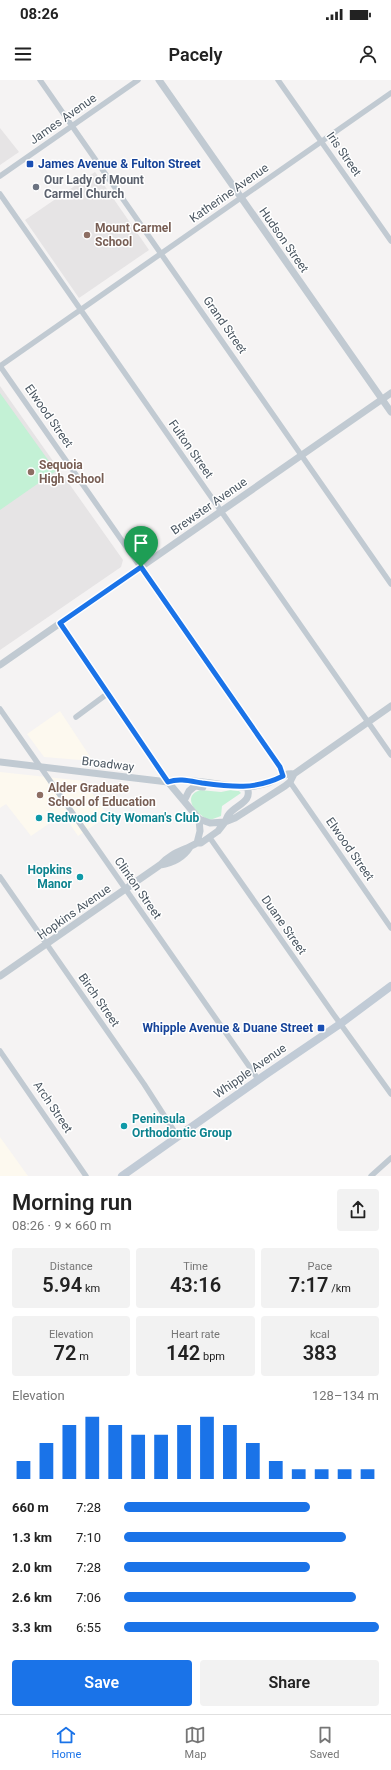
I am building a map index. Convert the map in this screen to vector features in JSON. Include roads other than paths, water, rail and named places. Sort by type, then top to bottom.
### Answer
[{"type":"main road","name":"Whipple Avenue","points":[[122,1176],[258,1079],[340,1024],[391,986]]},
{"type":"street","name":"Grand Street","points":[[40,80],[391,584]]},
{"type":"street","name":"James Avenue","points":[[0,176],[138,80]]},
{"type":"street","name":"Hudson Street","points":[[159,80],[391,412]]},
{"type":"street","name":"Iris Street","points":[[278,80],[391,241]]},
{"type":"street","name":"Katherine Avenue","points":[[0,366],[391,93]]},
{"type":"street","name":"Fulton Street","points":[[0,194],[391,755]]},
{"type":"street","name":"Elwood Street","points":[[0,366],[280,767],[283,776]]},
{"type":"street","name":"Brewster Avenue","points":[[0,665],[391,392]]},
{"type":"street","points":[[60,623],[107,694],[168,782],[184,802],[199,819],[210,823],[225,822]]},
{"type":"street","points":[[76,717],[107,694]]},
{"type":"street","points":[[290,782],[294,774],[391,706]]},
{"type":"street","name":"Clinton Street","points":[[0,709],[258,1079]]},
{"type":"street","name":"Broadway","points":[[0,762],[168,782],[176,779],[247,787],[267,783],[283,776]]},
{"type":"street","points":[[270,795],[271,790],[280,784],[283,776],[289,773],[294,774]]},
{"type":"street","name":"Elwood Street","points":[[290,782],[391,928]]},
{"type":"street","name":"Hopkins Avenue","points":[[225,822],[235,818],[290,782]]},
{"type":"street","points":[[184,802],[189,791],[195,786],[216,788],[220,785]]},
{"type":"street","name":"Hopkins Avenue","points":[[0,976],[160,865],[171,863],[185,854],[190,847],[197,843],[201,844],[210,838],[218,831],[230,813],[247,800],[249,795],[247,787]]},
{"type":"street","points":[[197,843],[200,831],[199,819]]},
{"type":"street","name":"Duane Street","points":[[210,838],[340,1024],[391,1094]]},
{"type":"street","name":"Birch Street","points":[[0,877],[133,1067],[178,1137]]},
{"type":"street","name":"Arch Street","points":[[0,1051],[86,1176]]},
{"type":"street","points":[[371,1176],[391,1158]]},
{"type":"place","name":"James Avenue & Fulton Street","points":[[30,164]]},
{"type":"place","name":"Our Lady of Mount Carmel Church","points":[[36,187]]},
{"type":"place","name":"Mount Carmel School","points":[[87,235]]},
{"type":"place","name":"Sequoia High School","points":[[31,472]]},
{"type":"place","name":"Alder Graduate School of Education","points":[[40,795]]},
{"type":"place","name":"Redwood City Woman's Club","points":[[39,818]]},
{"type":"place","name":"Hopkins Manor","points":[[80,877]]},
{"type":"place","name":"Whipple Avenue & Duane Street","points":[[321,1028]]},
{"type":"place","name":"Peninsula Orthodontic Group","points":[[124,1126]]}]
